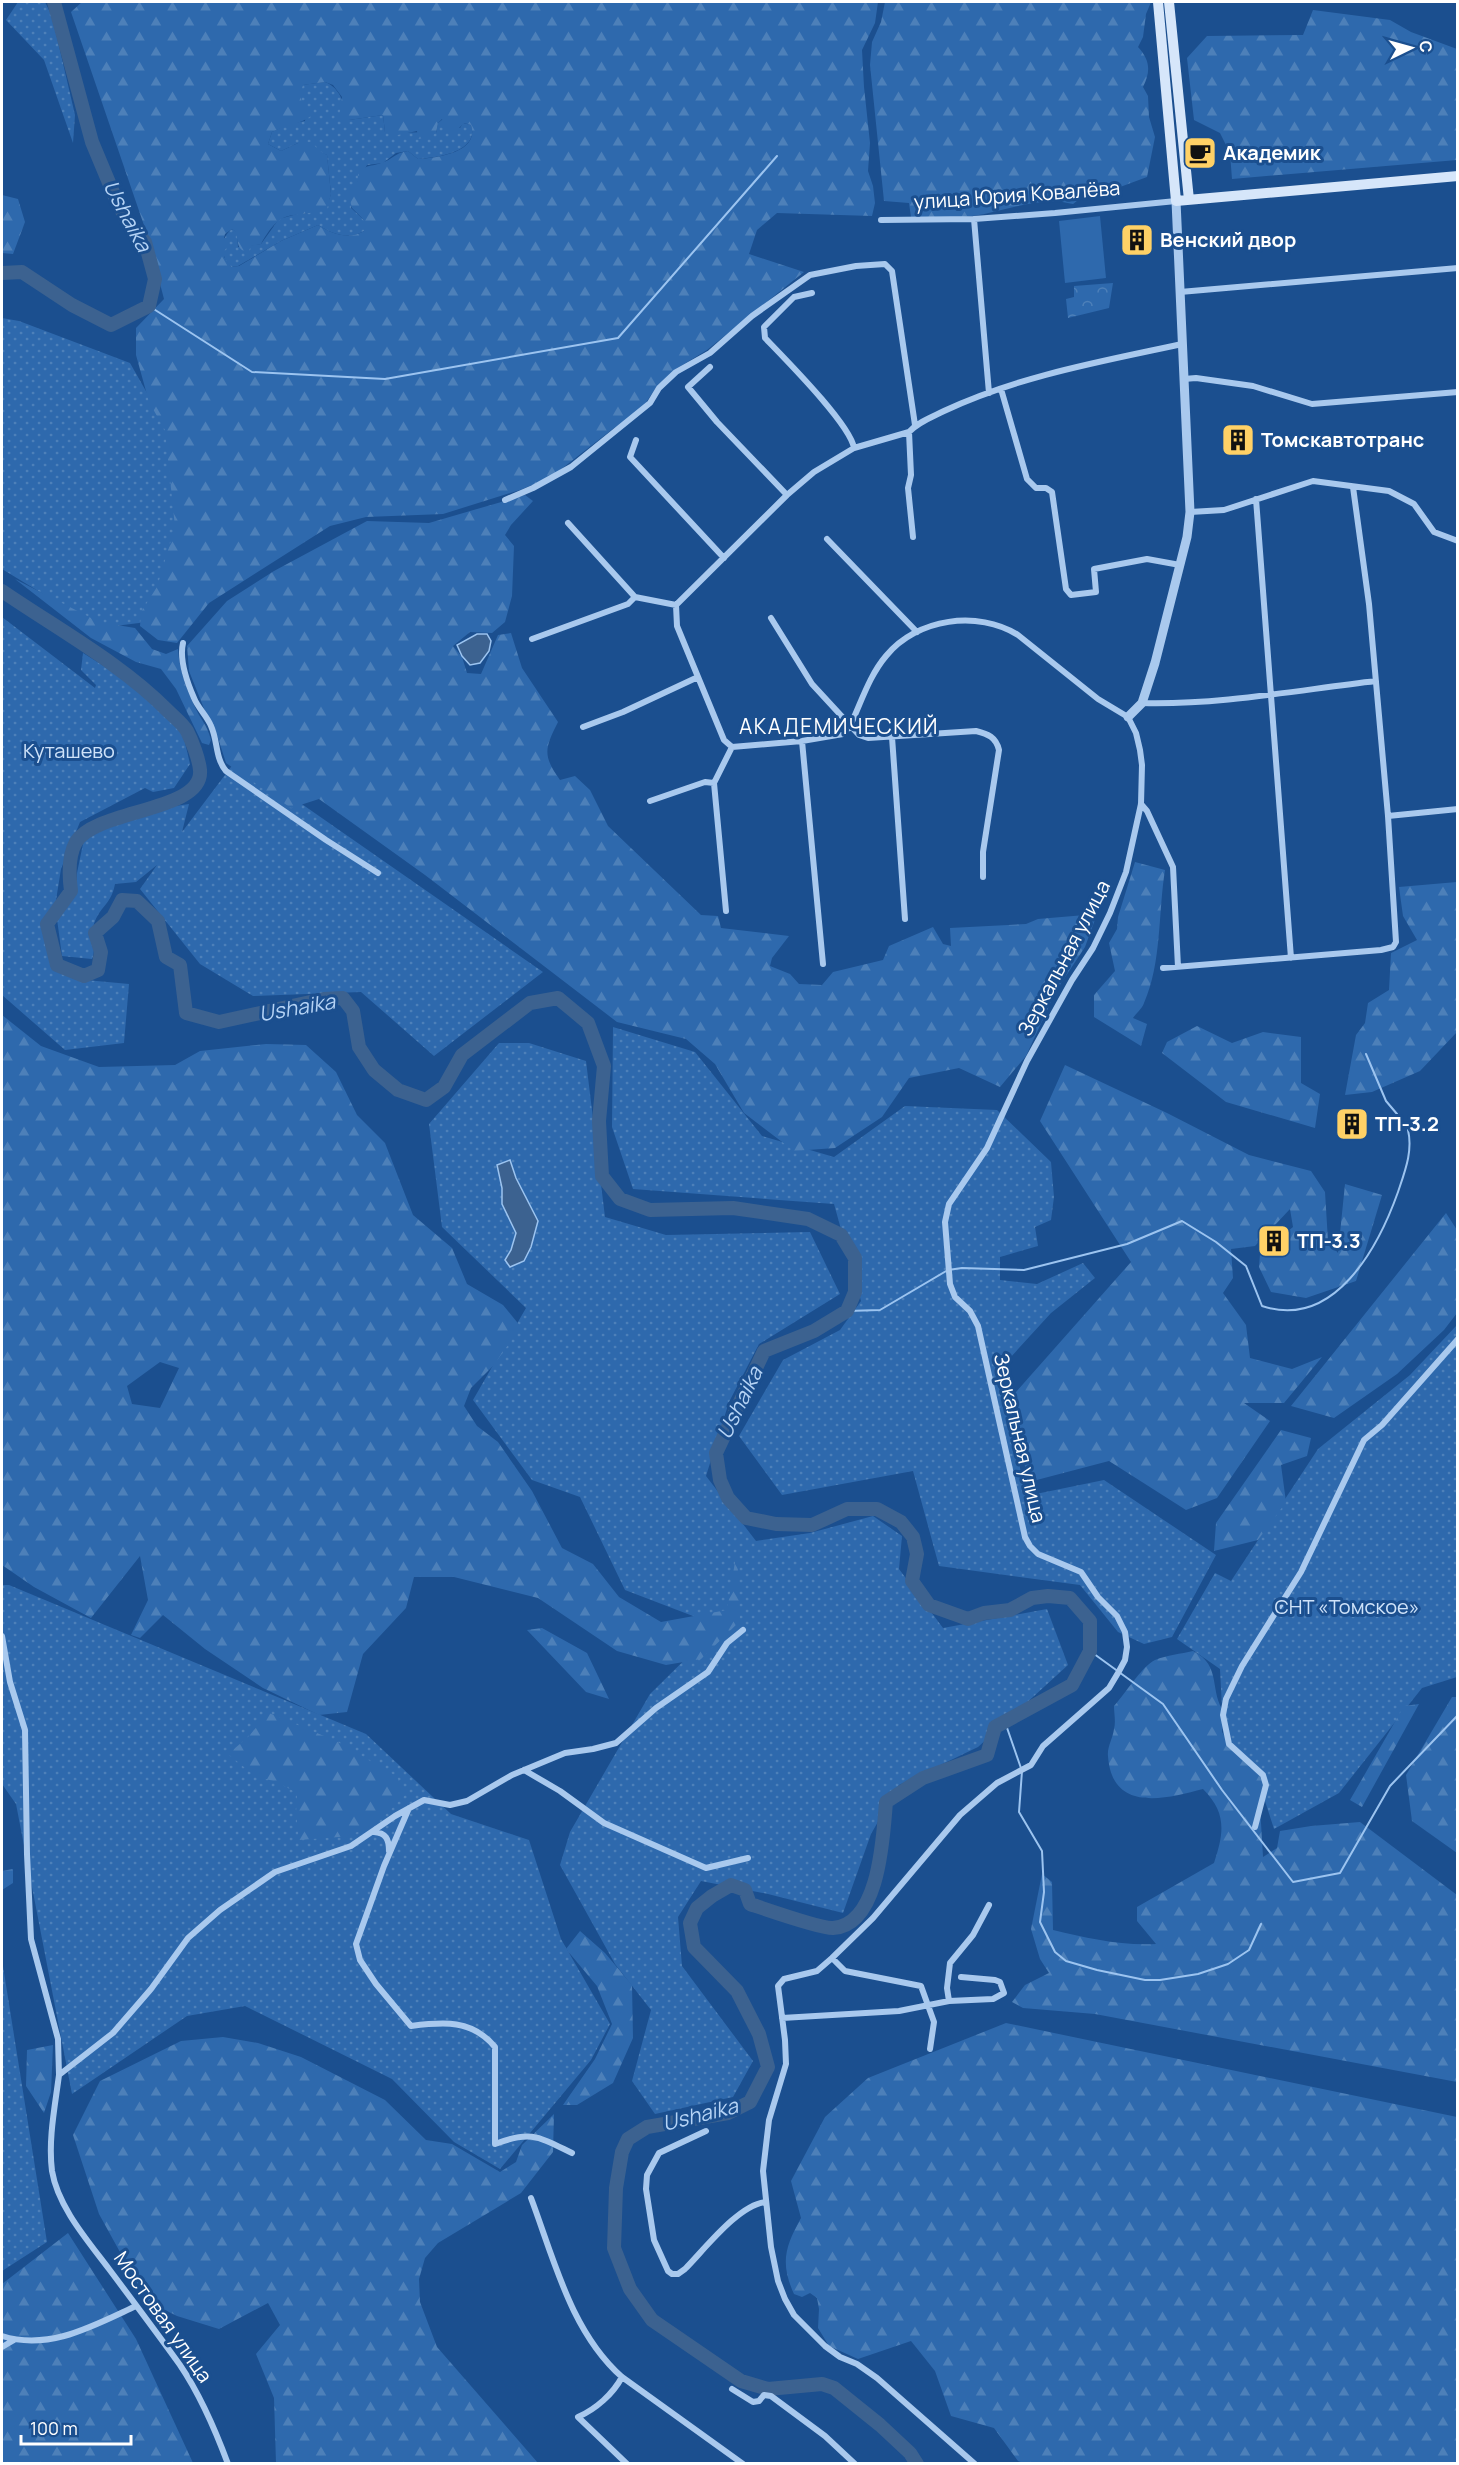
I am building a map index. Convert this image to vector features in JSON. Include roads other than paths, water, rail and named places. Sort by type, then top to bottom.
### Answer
[{"type":"main road","points":[[1158,2],[1189,200]]},
{"type":"main road","points":[[1169,2],[1168,59],[1176,201],[1458,176]]},
{"type":"street","name":"улица Юрия Ковалёва","points":[[881,220],[974,219],[1176,201]]},
{"type":"street","points":[[1176,201],[1190,512],[1180,565],[1155,663],[1142,703],[1128,717],[1098,699],[1058,665],[1006,627],[973,620],[956,621],[938,623],[900,642],[882,661],[850,726],[843,734],[802,741],[732,747],[724,740],[676,626],[676,605],[787,495],[814,472],[854,448],[909,432],[915,426],[989,393],[1182,344]]},
{"type":"street","points":[[974,219],[989,393]]},
{"type":"street","points":[[506,500],[571,467],[650,403],[659,387],[676,372],[710,353],[752,316],[810,275],[856,266],[885,264],[892,271],[915,426]]},
{"type":"street","points":[[1180,292],[1458,268]]},
{"type":"street","points":[[812,293],[794,297],[764,327],[763,333],[765,339],[805,381],[849,435],[854,448]]},
{"type":"street","points":[[710,367],[688,387],[717,422],[787,495]]},
{"type":"street","points":[[1184,379],[1196,378],[1253,386],[1312,404],[1458,392]]},
{"type":"street","points":[[1000,389],[1027,479],[1036,488],[1046,488],[1052,492],[1066,589],[1071,596],[1096,592],[1094,569],[1147,559],[1180,565]]},
{"type":"street","points":[[909,432],[911,475],[908,488],[913,537]]},
{"type":"street","points":[[636,440],[630,457],[724,558]]},
{"type":"street","points":[[1190,512],[1224,510],[1313,481],[1389,492],[1414,504],[1434,532],[1458,541]]},
{"type":"street","points":[[1163,968],[1382,950],[1393,947],[1397,938],[1369,604],[1353,487]]},
{"type":"street","points":[[1256,499],[1291,958]]},
{"type":"street","points":[[568,523],[635,597],[676,605]]},
{"type":"street","points":[[827,539],[917,632]]},
{"type":"street","points":[[532,639],[628,604],[635,597]]},
{"type":"street","points":[[771,618],[812,684],[859,735],[868,738],[976,731],[988,734],[996,741],[999,750],[983,852],[983,877]]},
{"type":"street","points":[[183,644],[181,653],[194,698],[212,727],[221,764],[226,771],[378,873]]},
{"type":"street","points":[[582,726],[623,712],[698,677]]},
{"type":"street","points":[[1142,703],[1182,704],[1226,701],[1270,693],[1376,681]]},
{"type":"street","name":"Зеркальная улица","points":[[975,2463],[877,2378],[825,2346],[794,2315],[778,2281],[771,2247],[763,2171],[766,2139],[786,2064],[778,1990],[780,1982],[817,1971],[832,1958],[873,1918],[960,1815],[997,1783],[1031,1765],[1043,1746],[1057,1731],[1109,1688],[1125,1660],[1125,1632],[1117,1617],[1098,1597],[1081,1572],[1038,1554],[1025,1537],[978,1326],[970,1311],[955,1297],[950,1284],[945,1222],[949,1204],[987,1148],[1028,1061],[1072,980],[1093,948],[1114,905],[1126,872],[1141,804],[1142,765],[1136,733],[1128,717]]},
{"type":"street","points":[[892,737],[905,919]]},
{"type":"street","points":[[802,741],[823,964]]},
{"type":"street","points":[[726,911],[714,783],[732,747]]},
{"type":"street","points":[[650,801],[705,782],[714,783]]},
{"type":"street","points":[[1141,804],[1148,811],[1173,867],[1178,967]]},
{"type":"street","points":[[1388,816],[1458,809]]},
{"type":"street","points":[[1255,1827],[1266,1785],[1263,1775],[1229,1743],[1223,1715],[1232,1685],[1300,1572],[1364,1440],[1382,1425],[1458,1339]]},
{"type":"street","points":[[59,2075],[113,2033],[151,1989],[188,1938],[220,1910],[275,1872],[351,1845],[424,1800],[450,1805],[467,1801],[524,1770],[565,1752],[593,1749],[616,1743],[656,1708],[708,1672],[727,1643],[743,1630]]},
{"type":"street","name":"Мостовая улица","points":[[2,1636],[10,1682],[26,1730],[27,1854],[32,1939],[58,2039],[59,2075],[51,2145],[52,2172],[81,2232],[199,2395],[214,2424],[228,2463]]},
{"type":"street","points":[[524,1770],[560,1791],[604,1823],[706,1868],[748,1858]]},
{"type":"street","points":[[410,1807],[389,1854],[356,1944],[360,1960],[376,1984],[411,2026],[446,2022],[459,2025],[484,2036],[495,2048],[495,2144],[508,2139],[535,2135],[572,2153]]},
{"type":"street","points":[[374,1832],[382,1832],[386,1837],[389,1854]]},
{"type":"street","points":[[949,2001],[947,1988],[950,1963],[973,1935],[990,1905]]},
{"type":"street","points":[[832,1958],[845,1971],[921,1986],[934,2022],[930,2049]]},
{"type":"street","points":[[782,2018],[899,2011],[949,2001],[993,1999],[1004,1994],[1000,1982],[995,1980],[961,1977]]},
{"type":"street","points":[[706,2131],[658,2153],[648,2175],[646,2189],[654,2240],[668,2271],[678,2274],[735,2218],[751,2206],[766,2202]]},
{"type":"street","points":[[531,2198],[586,2334],[605,2362],[622,2377],[743,2463]]},
{"type":"street","points":[[2,2336],[27,2342],[62,2337],[136,2306]]},
{"type":"street","points":[[2,2347],[14,2340]]},
{"type":"street","points":[[622,2377],[616,2388],[603,2400],[578,2417],[627,2463]]},
{"type":"street","points":[[732,2389],[753,2402],[759,2401],[764,2395],[771,2396],[825,2436],[855,2463]]},
{"type":"waterway","name":"Ushaika","points":[[2,273],[22,272],[72,305],[111,325],[149,306],[155,279],[145,242],[127,221],[92,142],[54,2]]},
{"type":"waterway","points":[[149,306],[252,372],[385,379],[618,338],[777,156]]},
{"type":"waterway","name":"Ushaika","points":[[2,591],[110,662],[150,694],[185,728],[197,755],[200,770],[197,784],[185,794],[168,803],[104,823],[87,831],[76,842],[70,860],[71,891],[47,924],[57,965],[84,976],[98,970],[101,952],[95,933],[113,917],[122,900],[137,901],[158,921],[166,957],[180,965],[186,1013],[219,1022],[324,999],[343,998],[353,1011],[359,1047],[374,1070],[398,1090],[426,1100],[444,1087],[462,1055],[530,1003],[558,998],[588,1023],[604,1066],[599,1121],[602,1176],[620,1199],[650,1210],[733,1208],[808,1219],[841,1235],[855,1258],[855,1292],[847,1311],[814,1331],[764,1351],[716,1453],[720,1480],[728,1498],[746,1518],[776,1524],[812,1525],[847,1509],[877,1509],[901,1522],[913,1537],[917,1554],[912,1581],[929,1605],[968,1619],[984,1613],[1010,1610],[1032,1598],[1048,1596],[1070,1598],[1090,1621],[1090,1651],[1072,1685],[995,1727],[987,1755],[923,1778],[886,1802],[876,1877],[870,1896],[861,1912],[849,1923],[833,1928],[780,1914],[750,1904],[745,1890],[731,1885],[697,1908],[690,1923],[694,1947],[737,1991],[759,2034],[768,2067],[750,2102],[728,2113],[647,2127],[628,2139],[622,2152],[616,2188],[614,2248],[630,2289],[652,2320],[741,2381],[768,2389],[822,2384],[834,2388],[880,2425],[910,2453],[917,2464]]},
{"type":"waterway","name":"АКАДЕМИЧЕСКИЙ","points":[[1366,1054],[1386,1101],[1397,1114]]},
{"type":"waterway","name":"АКАДЕМИЧЕСКИЙ","points":[[847,1311],[880,1310],[948,1270],[962,1268],[1024,1270],[1127,1244],[1182,1221],[1216,1242],[1246,1266],[1262,1306],[1288,1310],[1311,1306],[1331,1295],[1350,1279],[1378,1237],[1406,1169],[1410,1146],[1408,1130]]},
{"type":"waterway","points":[[1090,1651],[1163,1704],[1222,1790],[1293,1882],[1340,1873],[1390,1786],[1458,1715]]},
{"type":"waterway","points":[[1005,1722],[1022,1771],[1019,1812],[1042,1851],[1044,1892],[1040,1922],[1055,1952],[1066,1961],[1145,1980],[1198,1974],[1228,1964],[1249,1950],[1261,1924]]},
{"type":"place","name":"Академик","points":[[1200,153]]},
{"type":"place","name":"Венский двор","points":[[1137,240]]},
{"type":"place","name":"Томскавтотранс","points":[[1238,440]]},
{"type":"place","name":"ТП-3.2","points":[[1352,1124]]},
{"type":"place","name":"ТП-3.3","points":[[1274,1241]]},
{"type":"district","name":"АКАДЕМИЧЕСКИЙ","points":[[839,727]]},
{"type":"park label","name":"Куташево","points":[[69,751]]},
{"type":"park label","name":"СНТ «Томское»","points":[[1347,1607]]}]
